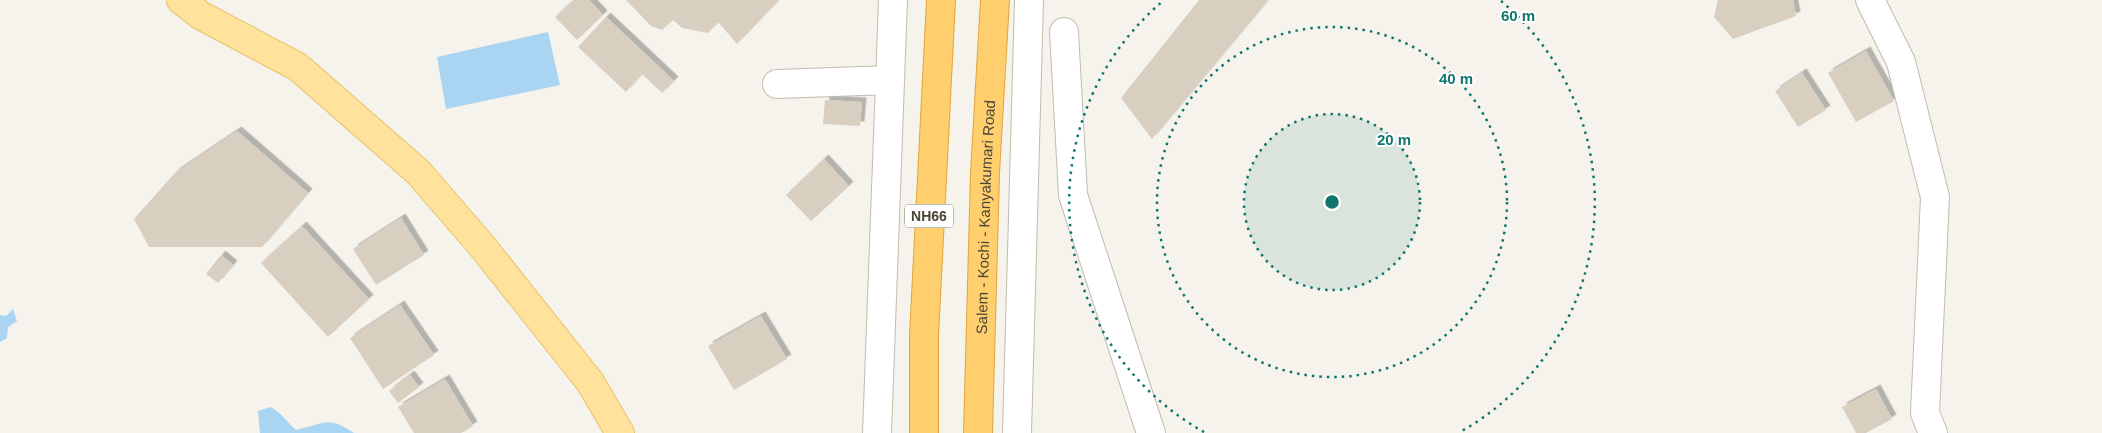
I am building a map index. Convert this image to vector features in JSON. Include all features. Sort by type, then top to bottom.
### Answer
[{"type":"highway","name":"NH66","points":[[924,433],[924,336],[941,0]]},
{"type":"highway","name":"Salem - Kochi - Kanyakumari Road","points":[[978,433],[983,241],[995,0]]},
{"type":"main road","points":[[181,0],[200,15],[298,67],[418,172],[482,246],[590,382],[620,433]]},
{"type":"street","points":[[877,433],[893,0]]},
{"type":"street","points":[[1018,433],[1029,0]]},
{"type":"street","points":[[1870,0],[1901,62],[1935,197],[1925,413],[1933,433]]},
{"type":"street","points":[[1064,32],[1073,195],[1151,433]]},
{"type":"street","points":[[777,84],[890,80]]},
{"type":"water","points":[[548,32],[560,85],[446,109],[437,57]]},
{"type":"water","points":[[13,309],[17,321],[8,327],[7,338],[0,342],[0,315],[6,316]]},
{"type":"water","points":[[270,407],[281,414],[296,430],[325,422],[345,427],[354,433],[260,433],[258,411]]},
{"type":"building","points":[[574,0],[589,0],[603,15],[577,40],[555,17]]},
{"type":"building","points":[[626,0],[779,0],[737,44],[718,22],[708,33],[682,28],[673,20],[662,30],[651,26]]},
{"type":"building","points":[[1199,0],[1268,0],[1152,139],[1121,98]]},
{"type":"building","points":[[1718,0],[1793,0],[1796,16],[1733,39],[1714,17]]},
{"type":"building","points":[[606,17],[674,81],[662,93],[642,74],[626,92],[578,47]]},
{"type":"building","points":[[1866,51],[1894,101],[1856,122],[1828,73]]},
{"type":"building","points":[[1802,73],[1826,110],[1798,127],[1775,91]]},
{"type":"building","points":[[825,100],[862,102],[860,126],[823,124]]},
{"type":"building","points":[[237,131],[308,193],[262,247],[149,247],[134,219],[176,172]]},
{"type":"building","points":[[824,159],[849,186],[811,221],[786,195]]},
{"type":"building","points":[[401,218],[424,255],[376,285],[353,249]]},
{"type":"building","points":[[302,226],[369,299],[328,337],[261,263]]},
{"type":"building","points":[[221,255],[233,265],[218,283],[206,274]]},
{"type":"building","points":[[400,305],[434,355],[383,389],[350,338]]},
{"type":"building","points":[[761,316],[787,359],[734,390],[708,346]]},
{"type":"building","points":[[410,375],[419,387],[398,403],[389,391]]},
{"type":"building","points":[[445,379],[473,426],[461,433],[414,433],[398,407]]},
{"type":"building","points":[[1876,389],[1892,419],[1866,433],[1856,433],[1842,407]]}]
